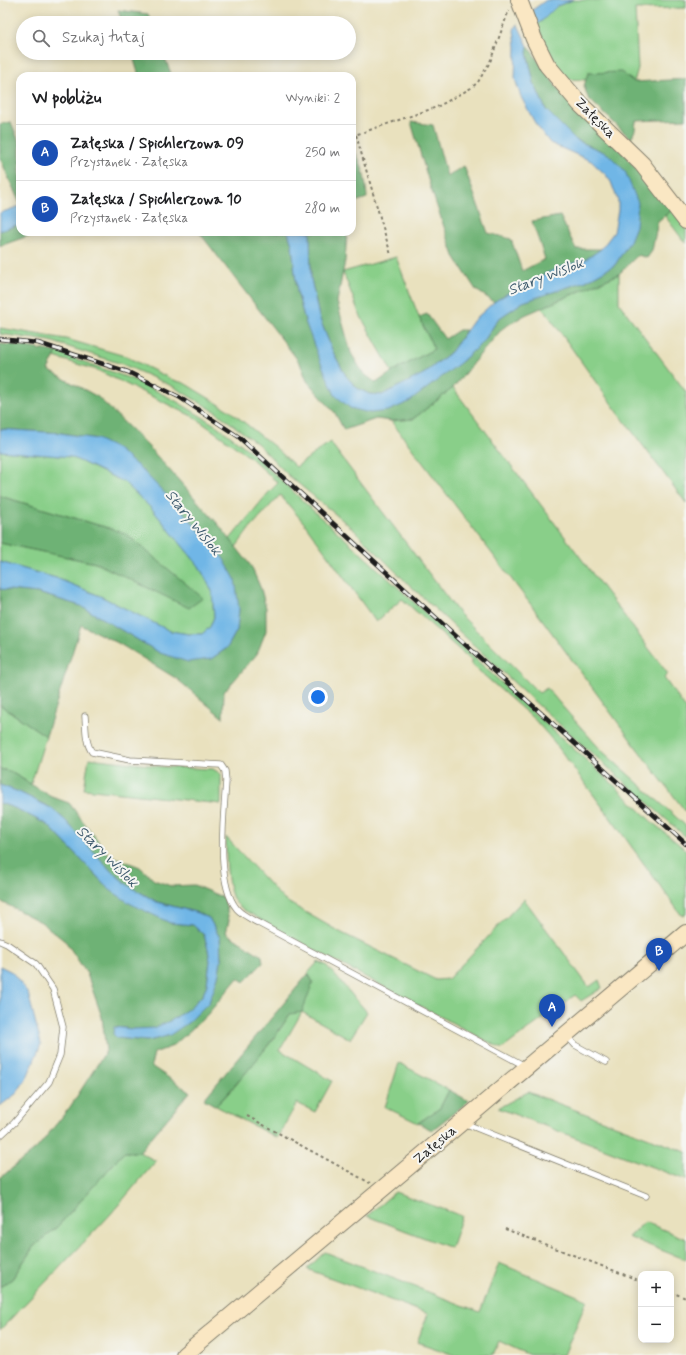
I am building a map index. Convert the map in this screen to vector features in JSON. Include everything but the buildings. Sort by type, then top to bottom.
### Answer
[{"type":"street","name":"Załęska","points":[[517,3],[547,65],[580,104],[642,164],[686,221]]},
{"type":"street","name":"Załęska","points":[[184,1355],[686,933]]},
{"type":"lane","points":[[85,716],[87,735],[92,752],[130,760],[221,765],[225,771],[226,781],[223,858],[225,880],[230,898],[238,910],[260,924],[527,1067]]},
{"type":"lane","points":[[0,941],[7,944],[36,964],[53,989],[63,1027],[60,1055],[49,1082],[14,1123],[0,1136]]},
{"type":"lane","points":[[566,1034],[575,1046],[606,1062]]},
{"type":"lane","points":[[462,1122],[646,1196]]},
{"type":"path","points":[[391,255],[356,135],[437,107],[471,88],[478,82],[490,62],[509,10],[517,3]]},
{"type":"path","points":[[247,1116],[382,1190]]},
{"type":"path","points":[[505,1229],[638,1280]]},
{"type":"path","points":[[674,1293],[686,1298]]},
{"type":"green space","points":[[573,0],[686,0],[686,8],[635,9],[638,68],[634,82],[588,73],[586,80],[566,79],[546,47],[537,24],[557,6]]},
{"type":"green space","points":[[118,10],[148,14],[149,16],[120,16]]},
{"type":"green space","points":[[528,46],[558,89],[617,146],[672,210],[658,221],[652,251],[647,258],[638,255],[619,274],[525,315],[503,328],[453,388],[413,419],[391,421],[376,419],[344,430],[335,413],[307,381],[300,363],[202,236],[289,236],[292,245],[297,292],[306,324],[370,413],[460,363],[484,341],[498,319],[523,302],[586,281],[615,265],[630,241],[608,154],[576,140],[546,110],[534,83],[527,53]]},
{"type":"green space","points":[[134,60],[166,60],[170,72],[138,72]]},
{"type":"green space","points":[[621,72],[634,82],[686,79],[686,119],[636,121],[635,130],[631,139],[588,98],[584,86],[588,73]]},
{"type":"green space","points":[[11,122],[16,134],[16,195],[0,158],[0,124]]},
{"type":"green space","points":[[411,122],[433,125],[447,176],[464,166],[488,233],[511,239],[522,271],[545,259],[532,221],[560,216],[576,249],[601,249],[585,260],[560,267],[516,288],[494,302],[476,290],[454,256],[430,186]]},
{"type":"green space","points":[[356,154],[365,179],[367,198],[356,202]]},
{"type":"green space","points":[[672,210],[686,230],[686,244],[665,216]]},
{"type":"green space","points":[[16,225],[16,236],[28,236],[0,246],[0,231]]},
{"type":"green space","points":[[310,236],[347,236],[345,261],[337,302],[351,353],[363,373],[376,383],[392,372],[434,349],[419,317],[427,314],[445,339],[459,330],[466,330],[451,352],[425,373],[383,395],[369,394],[357,388],[346,376],[333,352],[319,317],[311,279]]},
{"type":"green space","points":[[396,257],[419,317],[434,349],[392,372],[359,313],[343,272]]},
{"type":"green space","points":[[619,274],[619,303],[686,392],[686,503],[605,395],[548,315],[541,308]]},
{"type":"green space","points":[[0,328],[66,339],[125,356],[173,380],[184,383],[230,411],[276,448],[296,467],[330,442],[458,612],[539,693],[547,688],[601,750],[686,826],[686,837],[538,705],[401,577],[352,528],[288,475],[258,444],[216,412],[172,386],[122,364],[50,341],[0,334]]},
{"type":"green space","points":[[0,344],[57,352],[48,370],[98,397],[147,445],[218,524],[251,566],[261,589],[266,608],[266,631],[257,654],[224,692],[223,718],[177,679],[118,643],[81,625],[46,736],[0,705],[0,589],[38,593],[81,606],[160,653],[211,659],[227,648],[237,630],[239,609],[97,439],[61,433],[0,429]]},
{"type":"green space","points":[[57,352],[137,381],[176,401],[217,426],[250,451],[320,517],[615,786],[652,822],[686,850],[686,914],[682,916],[555,743],[535,720],[470,663],[472,661],[402,599],[376,622],[304,523],[280,495],[250,528],[236,547],[230,539],[278,483],[251,458],[194,417],[97,370],[54,357]]},
{"type":"green space","points":[[453,388],[668,674],[664,678],[686,709],[686,812],[391,421],[413,419]]},
{"type":"green space","points":[[0,451],[71,457],[124,482],[152,509],[199,566],[212,591],[214,617],[210,627],[202,634],[189,634],[170,631],[100,596],[56,578],[0,562],[0,543],[96,563],[153,590],[125,533],[0,496]]},
{"type":"green space","points":[[0,496],[125,533],[203,598],[189,608],[96,563],[0,543]]},
{"type":"green space","points":[[0,705],[46,736],[31,784],[9,771],[0,769]]},
{"type":"green space","points":[[89,758],[166,767],[213,769],[221,774],[221,804],[84,789]]},
{"type":"green space","points":[[0,769],[9,771],[52,797],[69,803],[109,855],[140,867],[154,880],[171,886],[194,885],[224,898],[229,920],[226,933],[262,956],[263,963],[244,982],[238,978],[207,1015],[173,1046],[154,1053],[151,1066],[190,1092],[139,1152],[124,1152],[58,1226],[34,1246],[12,1279],[0,1287],[0,1178],[37,1148],[70,1107],[106,1051],[102,1017],[87,974],[66,942],[41,922],[0,901],[0,803],[17,809],[48,825],[110,890],[170,923],[193,925],[204,935],[210,961],[207,984],[203,995],[188,1009],[172,1020],[154,1029],[114,1027],[117,1038],[147,1041],[157,1039],[209,1002],[219,973],[221,960],[220,938],[209,918],[195,912],[157,902],[129,886],[111,871],[65,820],[51,808],[19,792],[0,785]]},
{"type":"green space","points":[[226,837],[284,900],[338,931],[436,980],[448,979],[524,899],[589,987],[599,980],[602,988],[581,1001],[575,995],[502,1049],[316,951],[244,910],[235,902],[230,889],[227,871]]},
{"type":"green space","points":[[318,962],[326,965],[367,1012],[350,1039],[302,1012],[280,1050],[332,1081],[315,1112],[297,1103],[277,1138],[216,1106],[235,1086],[275,1037],[313,982],[308,973]]},
{"type":"green space","points":[[308,974],[313,982],[302,1012],[290,1014],[255,1062],[216,1106],[204,1099]]},
{"type":"green space","points":[[399,1063],[449,1090],[440,1108],[418,1123],[385,1107]]},
{"type":"green space","points":[[449,1090],[469,1101],[432,1130],[418,1123],[440,1108]]},
{"type":"green space","points":[[528,1092],[686,1152],[686,1180],[498,1108]]},
{"type":"green space","points":[[124,1152],[139,1152],[156,1161],[109,1216],[0,1330],[0,1287],[12,1279],[34,1246],[58,1226]]},
{"type":"green space","points":[[395,1192],[462,1216],[451,1248],[367,1216]]},
{"type":"green space","points":[[645,1222],[686,1239],[686,1260],[628,1237]]},
{"type":"green space","points":[[325,1252],[480,1312],[499,1263],[587,1300],[564,1355],[529,1355],[499,1341],[493,1355],[454,1355],[417,1342],[428,1314],[307,1269]]},
{"type":"water","points":[[546,0],[573,0],[557,6],[537,24],[531,11]]},
{"type":"water","name":"Stary Wislok","points":[[516,25],[518,25],[528,46],[527,53],[534,83],[546,110],[576,140],[608,154],[625,171],[638,203],[636,226],[630,241],[615,265],[586,281],[523,302],[498,319],[484,341],[460,363],[409,402],[388,411],[370,413],[350,408],[335,395],[306,324],[297,292],[292,245],[289,236],[310,236],[311,279],[319,317],[333,352],[346,376],[357,388],[369,394],[382,395],[425,373],[451,352],[474,320],[494,302],[516,288],[560,267],[585,260],[601,249],[614,232],[618,201],[611,182],[606,175],[591,161],[550,143],[535,123],[521,97],[515,79],[516,47],[514,30]]},
{"type":"water","points":[[16,207],[16,225],[0,231],[0,213]]},
{"type":"water","points":[[0,429],[61,433],[97,439],[117,449],[140,468],[184,513],[223,558],[235,579],[239,609],[237,630],[227,648],[211,659],[188,662],[160,653],[81,606],[38,593],[0,589],[0,562],[56,578],[100,596],[170,631],[189,634],[202,634],[210,627],[214,617],[212,591],[199,566],[152,509],[124,482],[71,457],[0,451]]},
{"type":"water","points":[[0,785],[19,792],[51,808],[65,820],[111,871],[129,886],[157,902],[195,912],[209,918],[220,938],[221,960],[219,973],[209,1002],[189,1022],[170,1035],[147,1041],[117,1038],[113,1034],[114,1027],[133,1029],[154,1028],[172,1020],[188,1009],[203,995],[207,984],[210,961],[204,935],[193,925],[170,923],[131,904],[110,890],[48,825],[17,809],[0,803]]},
{"type":"water","points":[[0,966],[12,972],[28,993],[41,1044],[28,1075],[17,1093],[0,1106]]},
{"type":"railway","points":[[0,339],[38,343],[128,372],[179,397],[239,437],[686,844]]},
{"type":"place","name":"Załęska / Spichlerzowa 10","points":[[659,971]]},
{"type":"place","name":"Załęska / Spichlerzowa 09","points":[[552,1027]]}]
